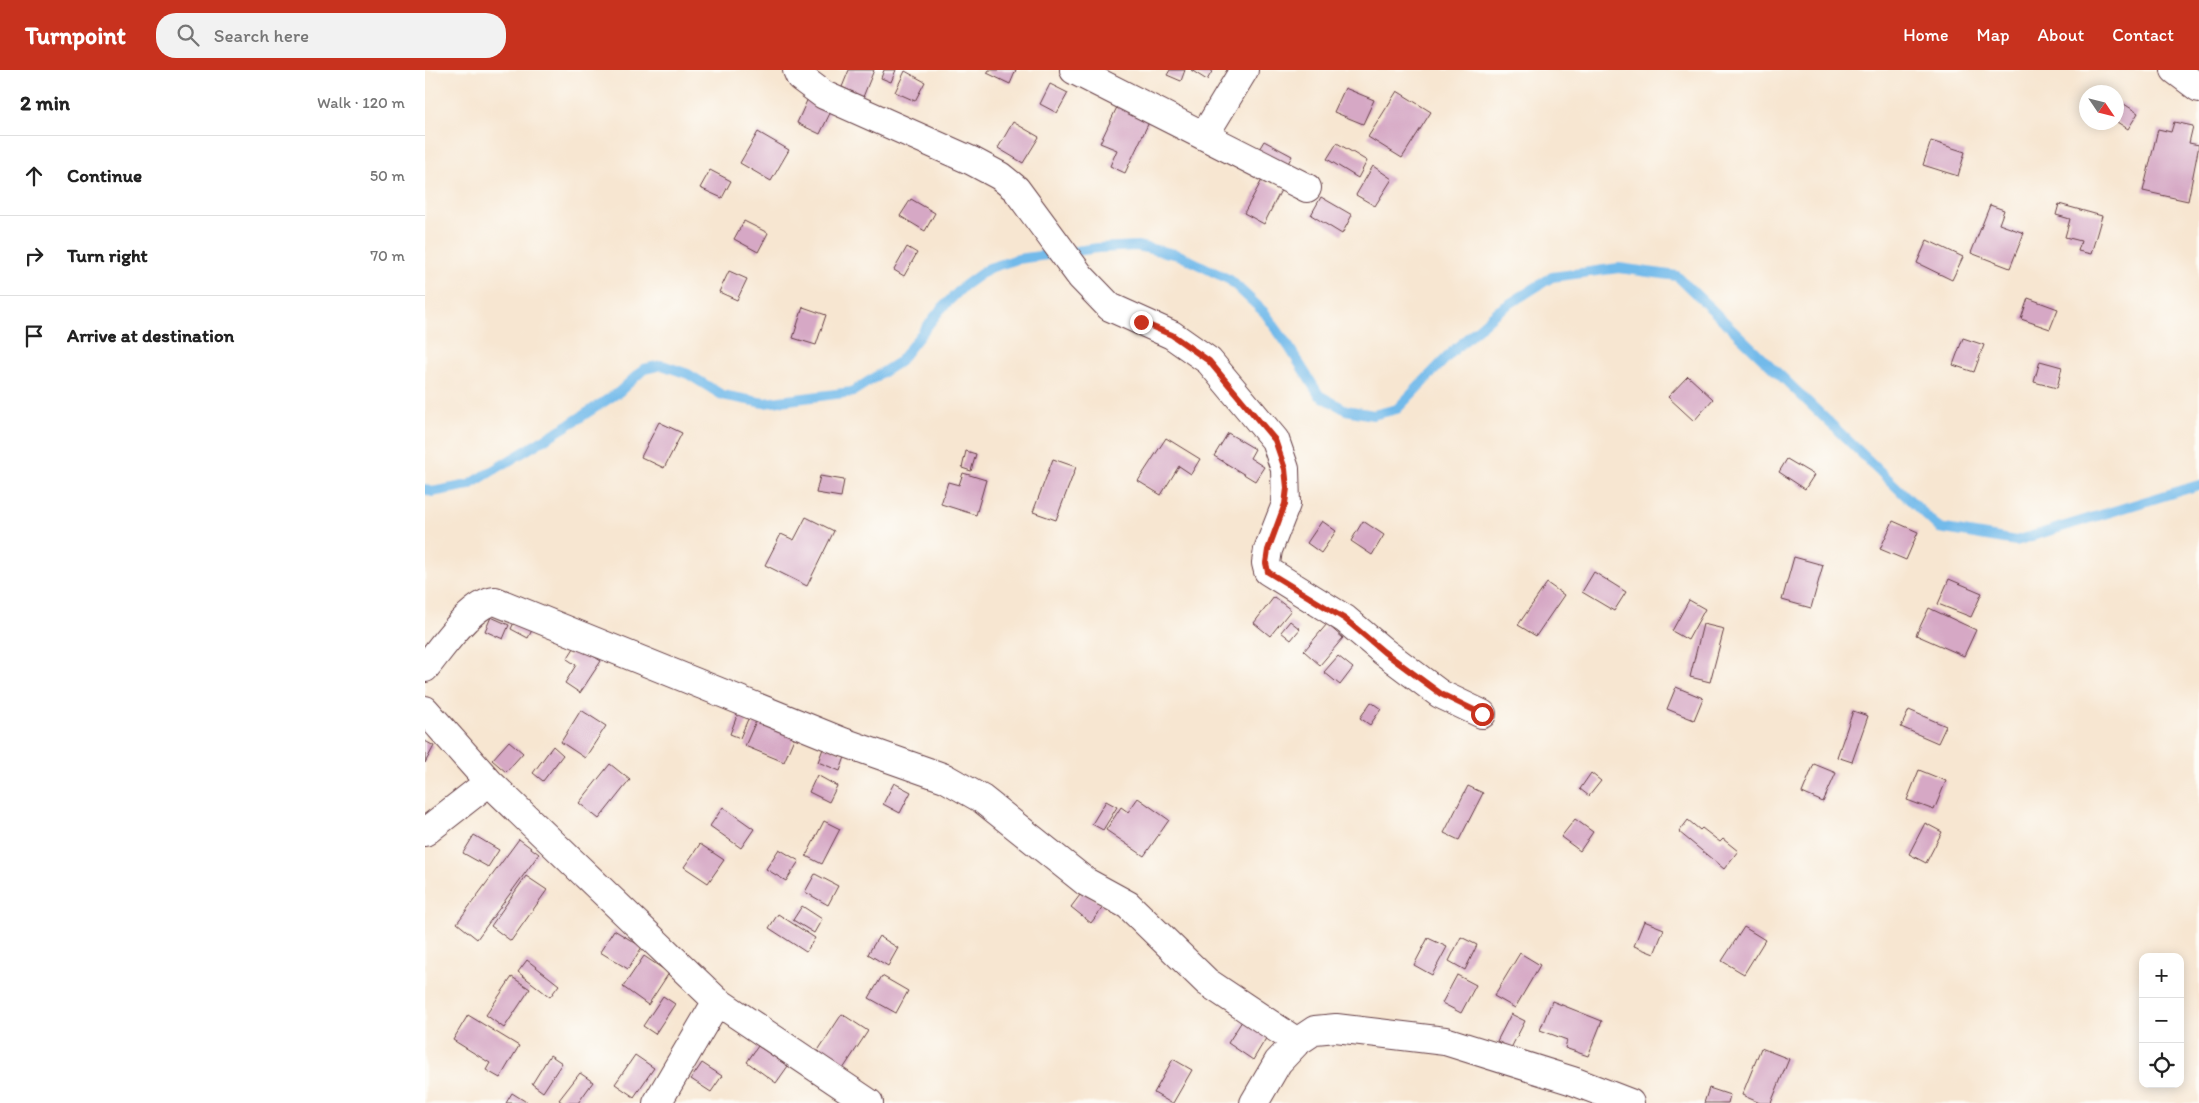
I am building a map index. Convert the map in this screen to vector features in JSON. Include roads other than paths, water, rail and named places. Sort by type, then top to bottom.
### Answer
[{"type":"street","points":[[797,70],[800,77],[825,95],[985,167],[1016,189],[1081,277],[1110,307],[1172,335],[1209,361],[1275,440],[1285,469],[1287,488],[1285,504],[1268,550],[1266,563],[1268,572],[1345,619],[1384,652],[1441,694],[1482,714]]},
{"type":"street","points":[[1074,70],[1307,188]]},
{"type":"street","points":[[1204,136],[1244,70]]},
{"type":"street","points":[[2175,70],[2199,88]]},
{"type":"street","points":[[425,668],[470,614],[488,601],[495,601],[843,742],[945,778],[982,799],[1087,882],[1128,905],[1207,982],[1297,1042]]},
{"type":"street","points":[[425,710],[489,782],[717,1001],[869,1103]]},
{"type":"street","points":[[425,832],[489,782]]},
{"type":"street","points":[[657,1103],[717,1001]]},
{"type":"street","points":[[1254,1103],[1278,1062],[1297,1042],[1315,1030],[1336,1028],[1445,1041],[1573,1081],[1629,1103]]},
{"type":"waterway","points":[[425,489],[432,492],[469,485],[619,392],[644,369],[662,365],[688,374],[722,395],[764,403],[852,392],[899,362],[940,310],[964,286],[989,268],[1018,259],[1098,248],[1137,246],[1179,255],[1230,280],[1265,313],[1319,395],[1346,410],[1373,415],[1397,409],[1453,351],[1498,311],[1552,277],[1619,268],[1677,276],[1939,528],[2016,541],[2199,485]]}]
